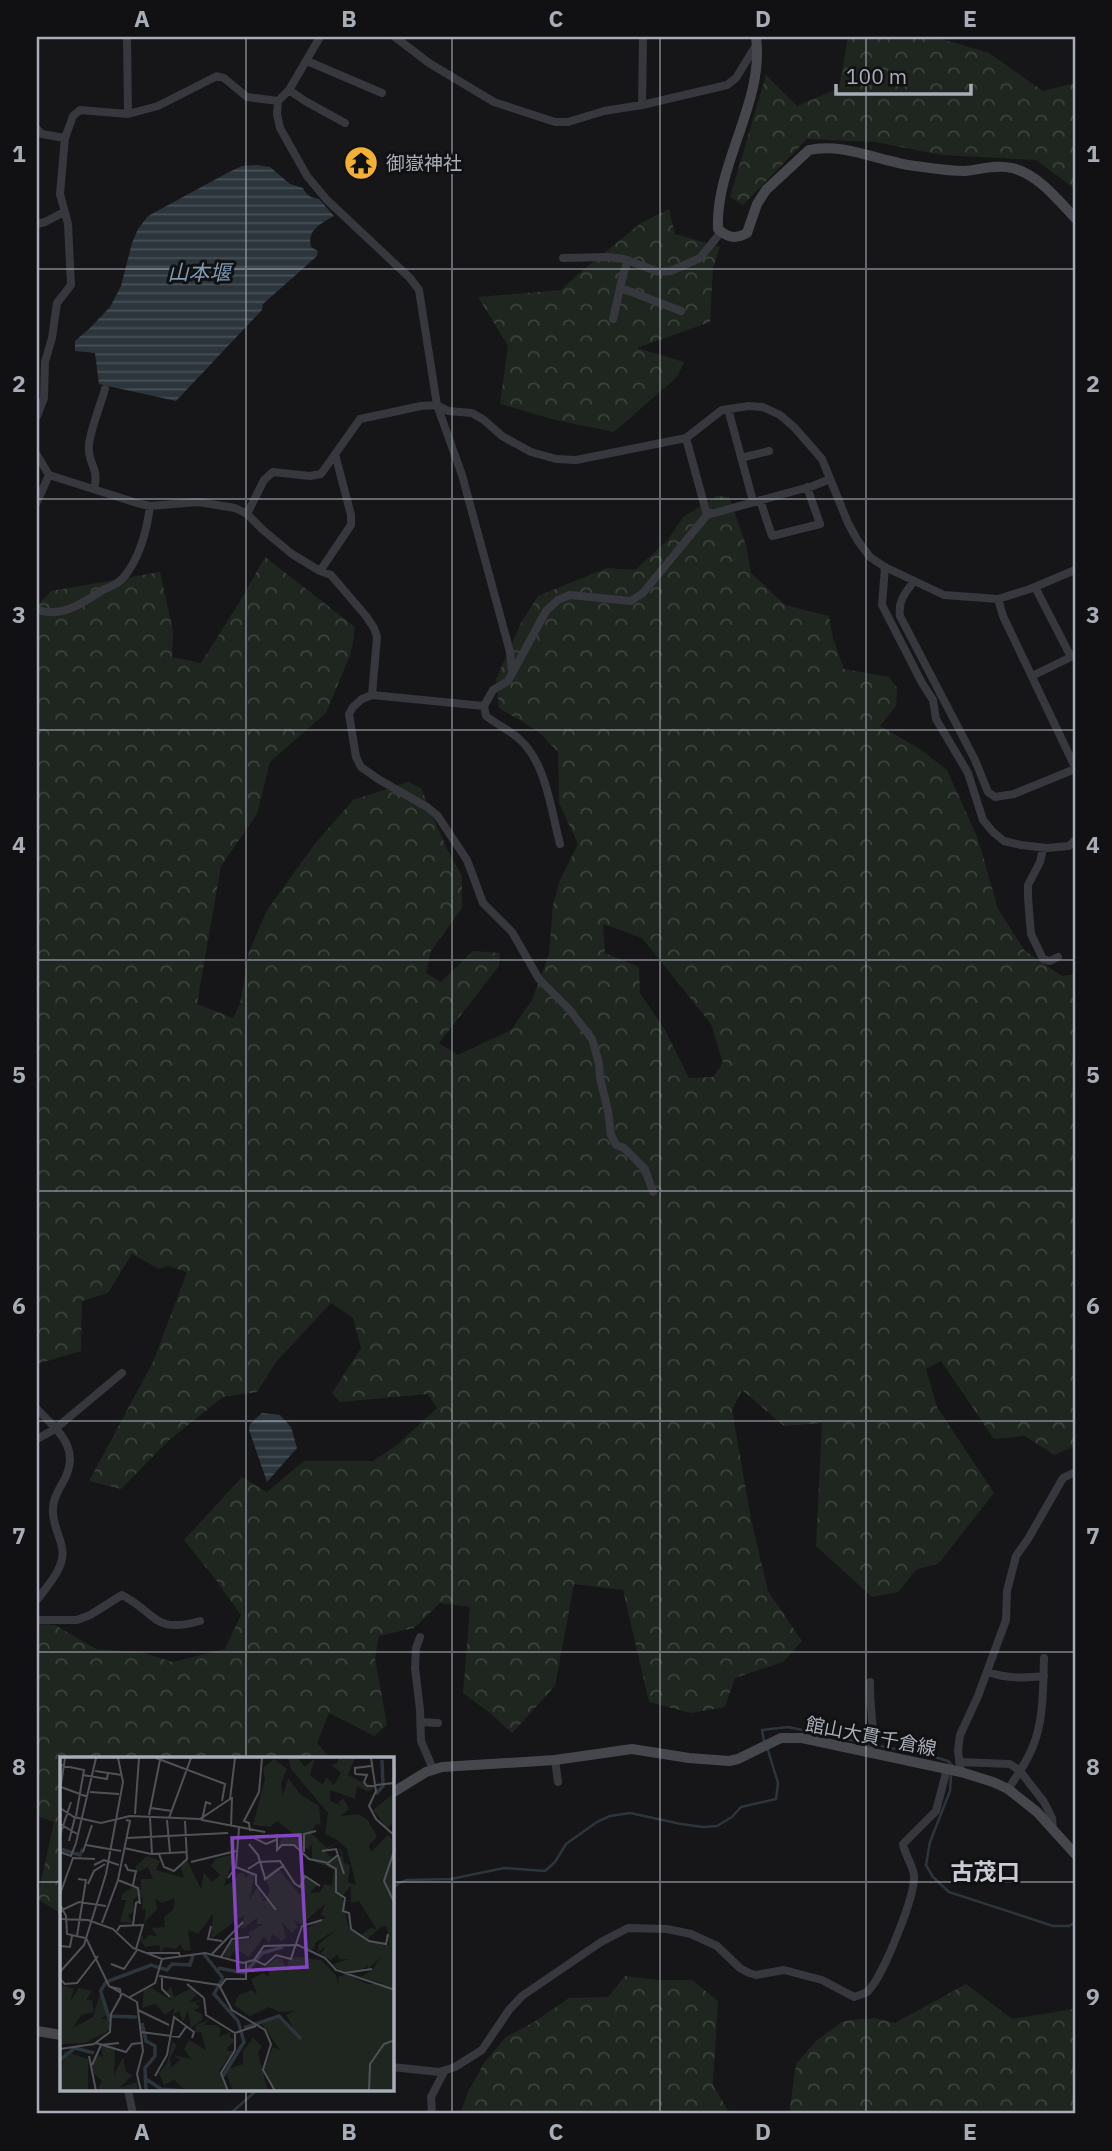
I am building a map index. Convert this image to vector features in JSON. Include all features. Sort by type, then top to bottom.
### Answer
[{"type":"main road","points":[[756,41],[755,70],[717,215],[718,229],[726,236],[739,238],[747,233],[757,204],[766,190],[809,150],[818,148],[836,149],[913,166],[963,171],[993,167],[1013,168],[1036,180],[1075,218]]},
{"type":"main road","name":"館山大貫千倉線","points":[[394,1791],[433,1769],[555,1760],[632,1749],[729,1761],[781,1738],[802,1738],[947,1769],[960,1767],[1008,1789],[1037,1812],[1075,1854]]},
{"type":"main road","points":[[37,2031],[60,2035]]},
{"type":"street","points":[[127,37],[128,114]]},
{"type":"street","points":[[320,37],[289,90],[278,101],[280,128],[307,176],[327,200],[410,278],[419,290],[437,405],[478,529],[510,652],[512,670]]},
{"type":"street","points":[[396,37],[429,63],[494,102],[555,122],[568,122],[604,111],[727,85],[736,78],[756,41]]},
{"type":"street","points":[[642,105],[643,37]]},
{"type":"street","points":[[306,61],[382,93]]},
{"type":"street","points":[[37,416],[44,398],[45,362],[57,303],[71,285],[68,225],[60,194],[65,138],[74,116],[80,110],[128,114],[158,106],[217,76],[224,78],[247,97],[278,101]]},
{"type":"street","points":[[289,90],[345,123]]},
{"type":"street","points":[[37,130],[42,134],[65,138]]},
{"type":"street","points":[[37,224],[64,212]]},
{"type":"street","points":[[562,258],[608,257],[628,260],[659,272],[671,271],[700,258],[722,232]]},
{"type":"street","points":[[613,320],[622,275],[628,260]]},
{"type":"street","points":[[621,288],[681,311]]},
{"type":"street","points":[[94,489],[97,478],[90,459],[89,446],[104,389]]},
{"type":"street","points":[[247,514],[264,480],[273,472],[316,477],[321,474],[360,419],[437,405],[448,411],[472,413],[517,445],[556,459],[576,460],[686,438],[722,410],[749,406],[763,407],[780,415],[822,459],[858,541],[870,557],[885,567],[944,595],[998,599],[1075,570]]},
{"type":"street","points":[[728,409],[741,458],[772,537],[820,524],[807,488]]},
{"type":"street","points":[[686,438],[707,515]]},
{"type":"street","points":[[741,458],[769,451]]},
{"type":"street","points":[[320,571],[351,525],[351,515],[335,454]]},
{"type":"street","points":[[37,455],[49,475],[150,506],[198,502],[235,508],[247,514],[282,546],[320,571],[331,575],[366,615],[377,637],[372,695]]},
{"type":"street","points":[[37,502],[49,475]]},
{"type":"street","points":[[561,844],[540,767],[532,752],[518,737],[486,716],[484,705],[493,691],[508,681],[546,611],[558,600],[570,595],[631,601],[643,593],[707,515],[807,488],[830,479]]},
{"type":"street","points":[[37,610],[56,612],[75,608],[121,580],[133,560],[147,526],[150,506]]},
{"type":"street","points":[[885,567],[882,605],[933,700],[936,719],[968,774],[983,820],[1004,841],[1043,848],[1069,846],[1075,841]]},
{"type":"street","points":[[914,581],[902,596],[898,606],[900,616],[975,760],[988,792],[995,797],[1014,794],[1075,768],[1003,616],[998,599]]},
{"type":"street","points":[[1032,676],[1073,656],[1035,587]]},
{"type":"street","points":[[484,705],[372,695],[362,698],[349,714],[356,757],[362,767],[378,779],[427,807],[437,816],[467,860],[483,903],[512,932],[539,979],[569,1009],[592,1040],[599,1063],[611,1135],[616,1145],[624,1148],[645,1168],[653,1192]]},
{"type":"street","points":[[1043,848],[1040,862],[1028,885],[1029,922],[1031,934],[1043,959],[1050,961],[1058,957]]},
{"type":"street","points":[[37,1439],[55,1429],[122,1373]]},
{"type":"street","points":[[37,1409],[69,1447],[72,1459],[52,1510],[63,1558],[54,1577],[37,1600]]},
{"type":"street","points":[[1053,1830],[1052,1818],[1044,1802],[1020,1771],[1010,1764],[960,1767],[960,1735],[988,1672],[1006,1620],[1007,1591],[1016,1556],[1063,1478],[1075,1472]]},
{"type":"street","points":[[37,1620],[76,1620],[90,1615],[122,1595],[162,1624],[183,1626],[200,1621]]},
{"type":"street","points":[[420,1637],[416,1648],[415,1668],[421,1741],[433,1769]]},
{"type":"street","points":[[1008,1789],[1034,1745],[1040,1717],[1044,1658]]},
{"type":"street","points":[[988,1672],[1020,1679],[1044,1676]]},
{"type":"street","points":[[870,1682],[873,1739],[870,1752]]},
{"type":"street","points":[[421,1723],[438,1723]]},
{"type":"street","points":[[555,1760],[558,1782]]},
{"type":"street","points":[[394,2067],[444,2072],[455,2067],[482,2050],[509,2010],[522,1996],[601,1942],[628,1927],[667,1929],[702,1937],[726,1953],[740,1968],[756,1975],[784,1970],[821,1980],[854,1997],[868,1992],[896,1941],[911,1891],[914,1874],[905,1856],[903,1844],[936,1811],[947,1769]]},
{"type":"street","points":[[432,2114],[431,2097],[444,2072]]},
{"type":"street","points":[[128,2092],[133,2114]]},
{"type":"green space","points":[[848,37],[935,37],[989,53],[1043,91],[1075,83],[1075,189],[1036,160],[942,155],[875,142],[807,139],[743,205],[730,197],[766,75],[797,106],[839,88]]},
{"type":"green space","points":[[669,209],[675,234],[720,247],[713,268],[710,322],[637,348],[684,362],[677,377],[614,432],[556,420],[500,404],[508,346],[478,297],[561,290],[641,223]]},
{"type":"green space","points":[[717,496],[729,497],[746,545],[751,573],[785,605],[829,616],[833,638],[844,669],[889,677],[897,688],[896,706],[880,726],[920,749],[947,770],[978,839],[998,909],[1025,951],[1062,976],[1075,974],[1075,1446],[1054,1455],[1025,1436],[994,1439],[941,1361],[926,1369],[937,1407],[994,1493],[939,1563],[916,1570],[898,1592],[872,1597],[816,1546],[822,1423],[784,1426],[742,1390],[732,1410],[751,1519],[768,1591],[802,1641],[783,1662],[735,1678],[725,1707],[691,1713],[649,1702],[623,1590],[574,1584],[555,1686],[512,1733],[463,1693],[470,1607],[440,1603],[414,1628],[379,1636],[375,1658],[387,1725],[374,1736],[329,1713],[317,1743],[329,1757],[60,1757],[60,1912],[37,1899],[54,1822],[37,1816],[37,1624],[55,1625],[96,1649],[141,1652],[173,1662],[225,1649],[241,1615],[184,1540],[242,1477],[267,1492],[304,1461],[373,1461],[397,1445],[437,1408],[428,1394],[340,1402],[332,1393],[361,1348],[353,1318],[331,1303],[276,1362],[257,1392],[223,1397],[168,1441],[121,1489],[89,1481],[153,1362],[187,1272],[168,1266],[159,1269],[132,1254],[108,1293],[82,1301],[81,1351],[37,1364],[37,606],[51,591],[160,572],[173,631],[172,657],[201,663],[265,557],[355,627],[351,653],[326,713],[270,762],[257,814],[221,866],[197,1004],[233,1018],[240,1004],[249,952],[267,910],[314,845],[353,800],[408,782],[421,788],[447,849],[462,876],[462,908],[431,951],[426,973],[441,982],[473,951],[500,953],[499,966],[439,1043],[458,1055],[511,1030],[532,1000],[549,954],[553,905],[560,880],[578,844],[559,803],[558,752],[538,731],[499,708],[496,679],[521,623],[538,596],[607,568],[635,570],[667,541],[683,517]],"holes":[[[603,924],[642,938],[711,1024],[723,1063],[713,1077],[689,1078],[665,1030],[640,993],[639,967],[605,953]]]},
{"type":"green space","points":[[625,1976],[692,1980],[718,2001],[713,2085],[730,2114],[460,2114],[468,2092],[484,2063],[506,2037],[569,1998],[608,1997]]},
{"type":"green space","points":[[966,1984],[1012,2019],[1075,2009],[1075,2114],[789,2114],[796,2064],[816,2041],[843,2021],[874,2018],[895,2023]]},
{"type":"water","name":"山本堰","points":[[242,166],[270,167],[290,184],[303,188],[309,196],[319,199],[334,216],[316,228],[311,236],[311,247],[318,251],[317,256],[263,304],[262,310],[176,401],[99,384],[95,353],[75,351],[75,341],[110,307],[121,286],[138,229],[148,216],[229,172]]},
{"type":"water","points":[[262,1413],[280,1415],[291,1427],[297,1448],[267,1482],[249,1430],[250,1424]]},
{"type":"waterway","points":[[764,1741],[762,1730],[788,1727],[935,1757],[952,1765]]},
{"type":"waterway","points":[[394,1887],[407,1880],[451,1879],[504,1868],[545,1871],[555,1862],[566,1844],[610,1816],[630,1813],[681,1824],[717,1826],[732,1817],[741,1807],[776,1799],[778,1783],[767,1747]]},
{"type":"waterway","points":[[951,1776],[950,1791],[930,1842],[926,1865],[933,1877],[949,1892],[1053,1926],[1069,1926],[1075,1922]]},
{"type":"waterway","points":[[230,2114],[255,2092]]},
{"type":"place","name":"御嶽神社","points":[[361,163]]},
{"type":"district","name":"古茂口","points":[[985,1871]]}]
